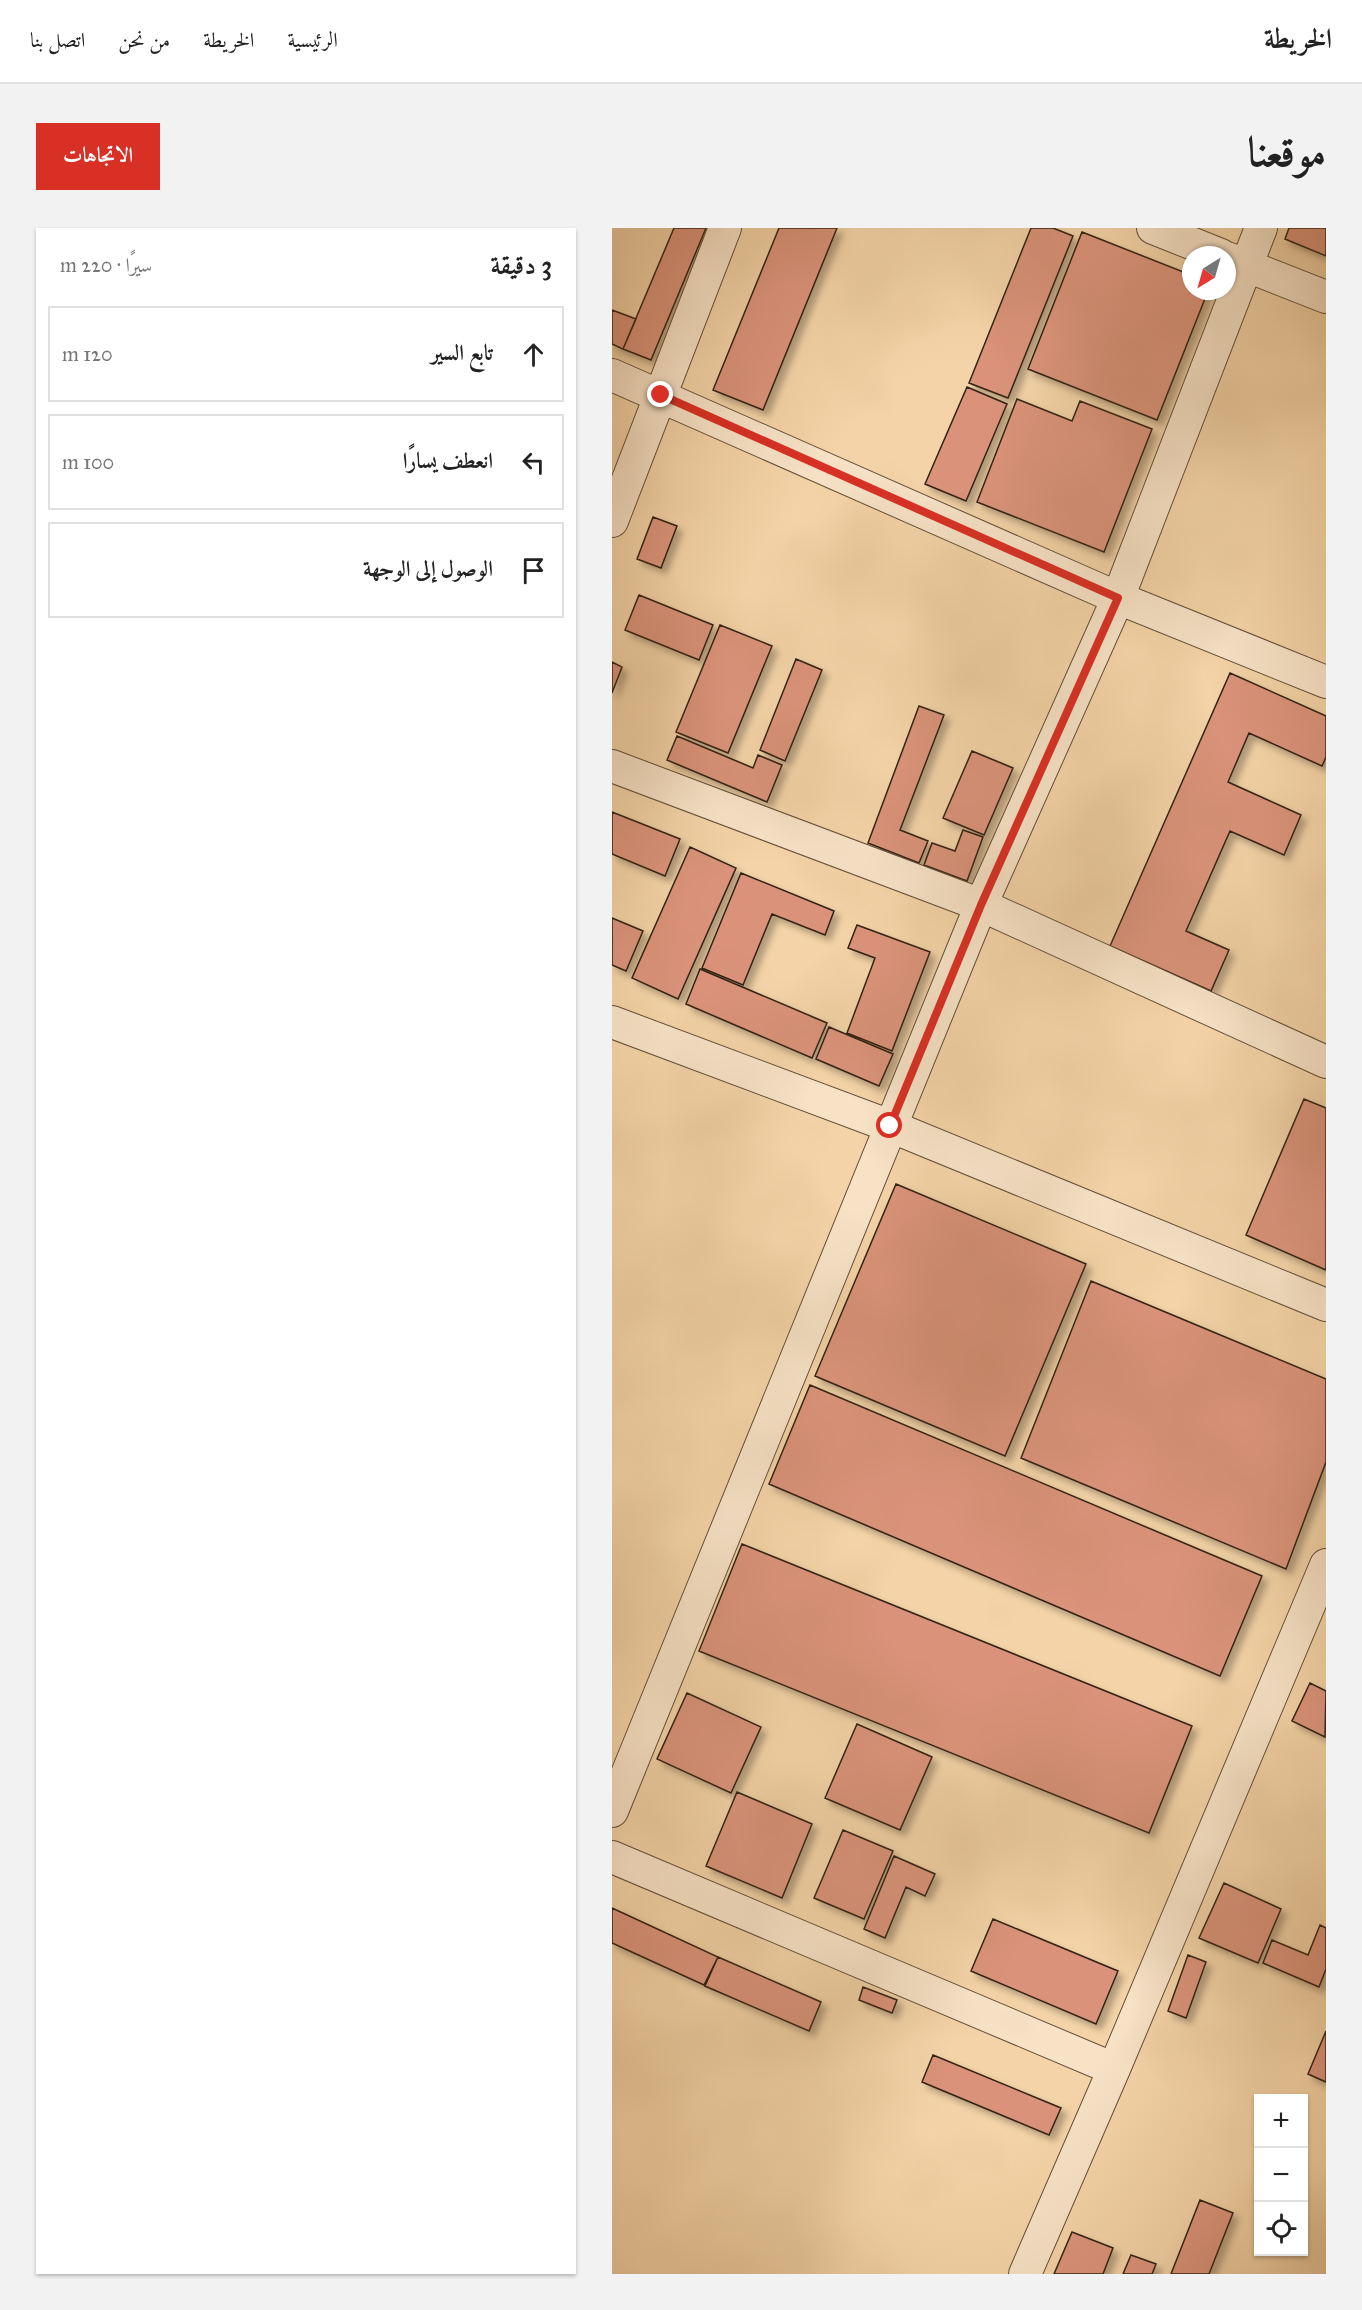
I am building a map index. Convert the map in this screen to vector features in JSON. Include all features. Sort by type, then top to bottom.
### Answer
[{"type":"street","points":[[612,521],[725,228]]},
{"type":"street","points":[[1153,228],[1198,246]]},
{"type":"street","points":[[1236,254],[1261,228]]},
{"type":"street","points":[[1236,261],[1326,297]]},
{"type":"street","points":[[612,1811],[981,905],[1118,598],[1217,300]]},
{"type":"street","points":[[612,375],[1118,598],[1326,682]]},
{"type":"street","points":[[612,766],[981,905],[1326,1062]]},
{"type":"street","points":[[612,1022],[890,1126],[1326,1305]]},
{"type":"street","points":[[1025,2274],[1114,2069],[1326,1565]]},
{"type":"street","points":[[612,1857],[1114,2069]]},
{"type":"building","points":[[674,228],[706,228],[651,360],[623,349]]},
{"type":"building","points":[[779,228],[837,228],[763,410],[713,390]]},
{"type":"building","points":[[1031,228],[1053,228],[1073,236],[1008,398],[969,383]]},
{"type":"building","points":[[1289,228],[1326,228],[1326,256],[1285,239]]},
{"type":"building","points":[[1082,232],[1182,271],[1182,300],[1204,300],[1157,420],[1028,369]]},
{"type":"building","points":[[612,310],[636,319],[623,349],[612,344]]},
{"type":"building","points":[[967,387],[1007,404],[966,501],[925,484]]},
{"type":"building","points":[[1017,399],[1072,421],[1080,401],[1152,429],[1104,552],[977,502]]},
{"type":"building","points":[[653,517],[677,526],[661,568],[637,559]]},
{"type":"building","points":[[639,595],[713,625],[699,660],[625,630]]},
{"type":"building","points":[[720,625],[772,646],[728,753],[676,732]]},
{"type":"building","points":[[796,659],[822,670],[785,761],[760,750]]},
{"type":"building","points":[[612,662],[622,667],[612,693]]},
{"type":"building","points":[[1230,673],[1326,716],[1326,757],[1322,766],[1249,733],[1228,782],[1301,815],[1284,855],[1230,831],[1186,931],[1229,950],[1211,991],[1110,946]]},
{"type":"building","points":[[919,706],[944,715],[900,830],[928,841],[919,863],[868,843]]},
{"type":"building","points":[[677,736],[753,768],[758,755],[782,765],[767,802],[667,760]]},
{"type":"building","points":[[972,751],[1013,768],[984,835],[943,818]]},
{"type":"building","points":[[612,812],[680,839],[665,876],[612,854]]},
{"type":"building","points":[[963,830],[983,837],[967,881],[924,865],[932,843],[955,851]]},
{"type":"building","points":[[690,847],[736,868],[678,999],[632,978]]},
{"type":"building","points":[[741,873],[834,911],[825,935],[772,914],[743,985],[702,968]]},
{"type":"building","points":[[612,918],[643,931],[626,971],[612,965]]},
{"type":"building","points":[[857,925],[930,952],[892,1051],[847,1033],[875,958],[848,948]]},
{"type":"building","points":[[700,969],[827,1023],[812,1058],[686,1004]]},
{"type":"building","points":[[829,1027],[893,1054],[879,1086],[816,1059]]},
{"type":"building","points":[[1304,1099],[1326,1108],[1326,1270],[1246,1235]]},
{"type":"building","points":[[896,1184],[1086,1264],[1005,1456],[815,1376]]},
{"type":"building","points":[[1091,1281],[1326,1379],[1326,1462],[1286,1569],[1021,1458]]},
{"type":"building","points":[[810,1385],[1262,1576],[1220,1676],[769,1484]]},
{"type":"building","points":[[742,1544],[1192,1726],[1149,1833],[699,1651]]},
{"type":"building","points":[[1310,1683],[1326,1691],[1325,1737],[1292,1721]]},
{"type":"building","points":[[687,1693],[761,1727],[731,1793],[657,1759]]},
{"type":"building","points":[[857,1724],[932,1757],[900,1830],[825,1798]]},
{"type":"building","points":[[737,1792],[812,1824],[782,1898],[706,1866]]},
{"type":"building","points":[[843,1830],[893,1851],[864,1919],[814,1898]]},
{"type":"building","points":[[894,1856],[935,1874],[925,1896],[906,1887],[885,1938],[864,1929]]},
{"type":"building","points":[[1224,1883],[1281,1909],[1258,1963],[1199,1938]]},
{"type":"building","points":[[612,1908],[718,1957],[704,1985],[612,1943]]},
{"type":"building","points":[[993,1919],[1118,1971],[1096,2024],[971,1971]]},
{"type":"building","points":[[1320,1925],[1326,1928],[1326,1969],[1319,1987],[1263,1963],[1272,1940],[1308,1955]]},
{"type":"building","points":[[1188,1955],[1206,1962],[1186,2018],[1168,2011]]},
{"type":"building","points":[[718,1957],[821,2002],[809,2031],[705,1986]]},
{"type":"building","points":[[863,1987],[897,2000],[892,2013],[859,2000]]},
{"type":"building","points":[[1326,2031],[1326,2082],[1308,2074]]},
{"type":"building","points":[[933,2055],[1061,2108],[1049,2135],[922,2082]]},
{"type":"building","points":[[1200,2200],[1233,2213],[1209,2274],[1171,2274]]},
{"type":"building","points":[[1072,2232],[1113,2248],[1103,2274],[1054,2274]]},
{"type":"building","points":[[1131,2255],[1156,2264],[1152,2274],[1123,2274]]},
{"type":"route","points":[[661,395],[1118,598],[981,905],[890,1126]]}]
